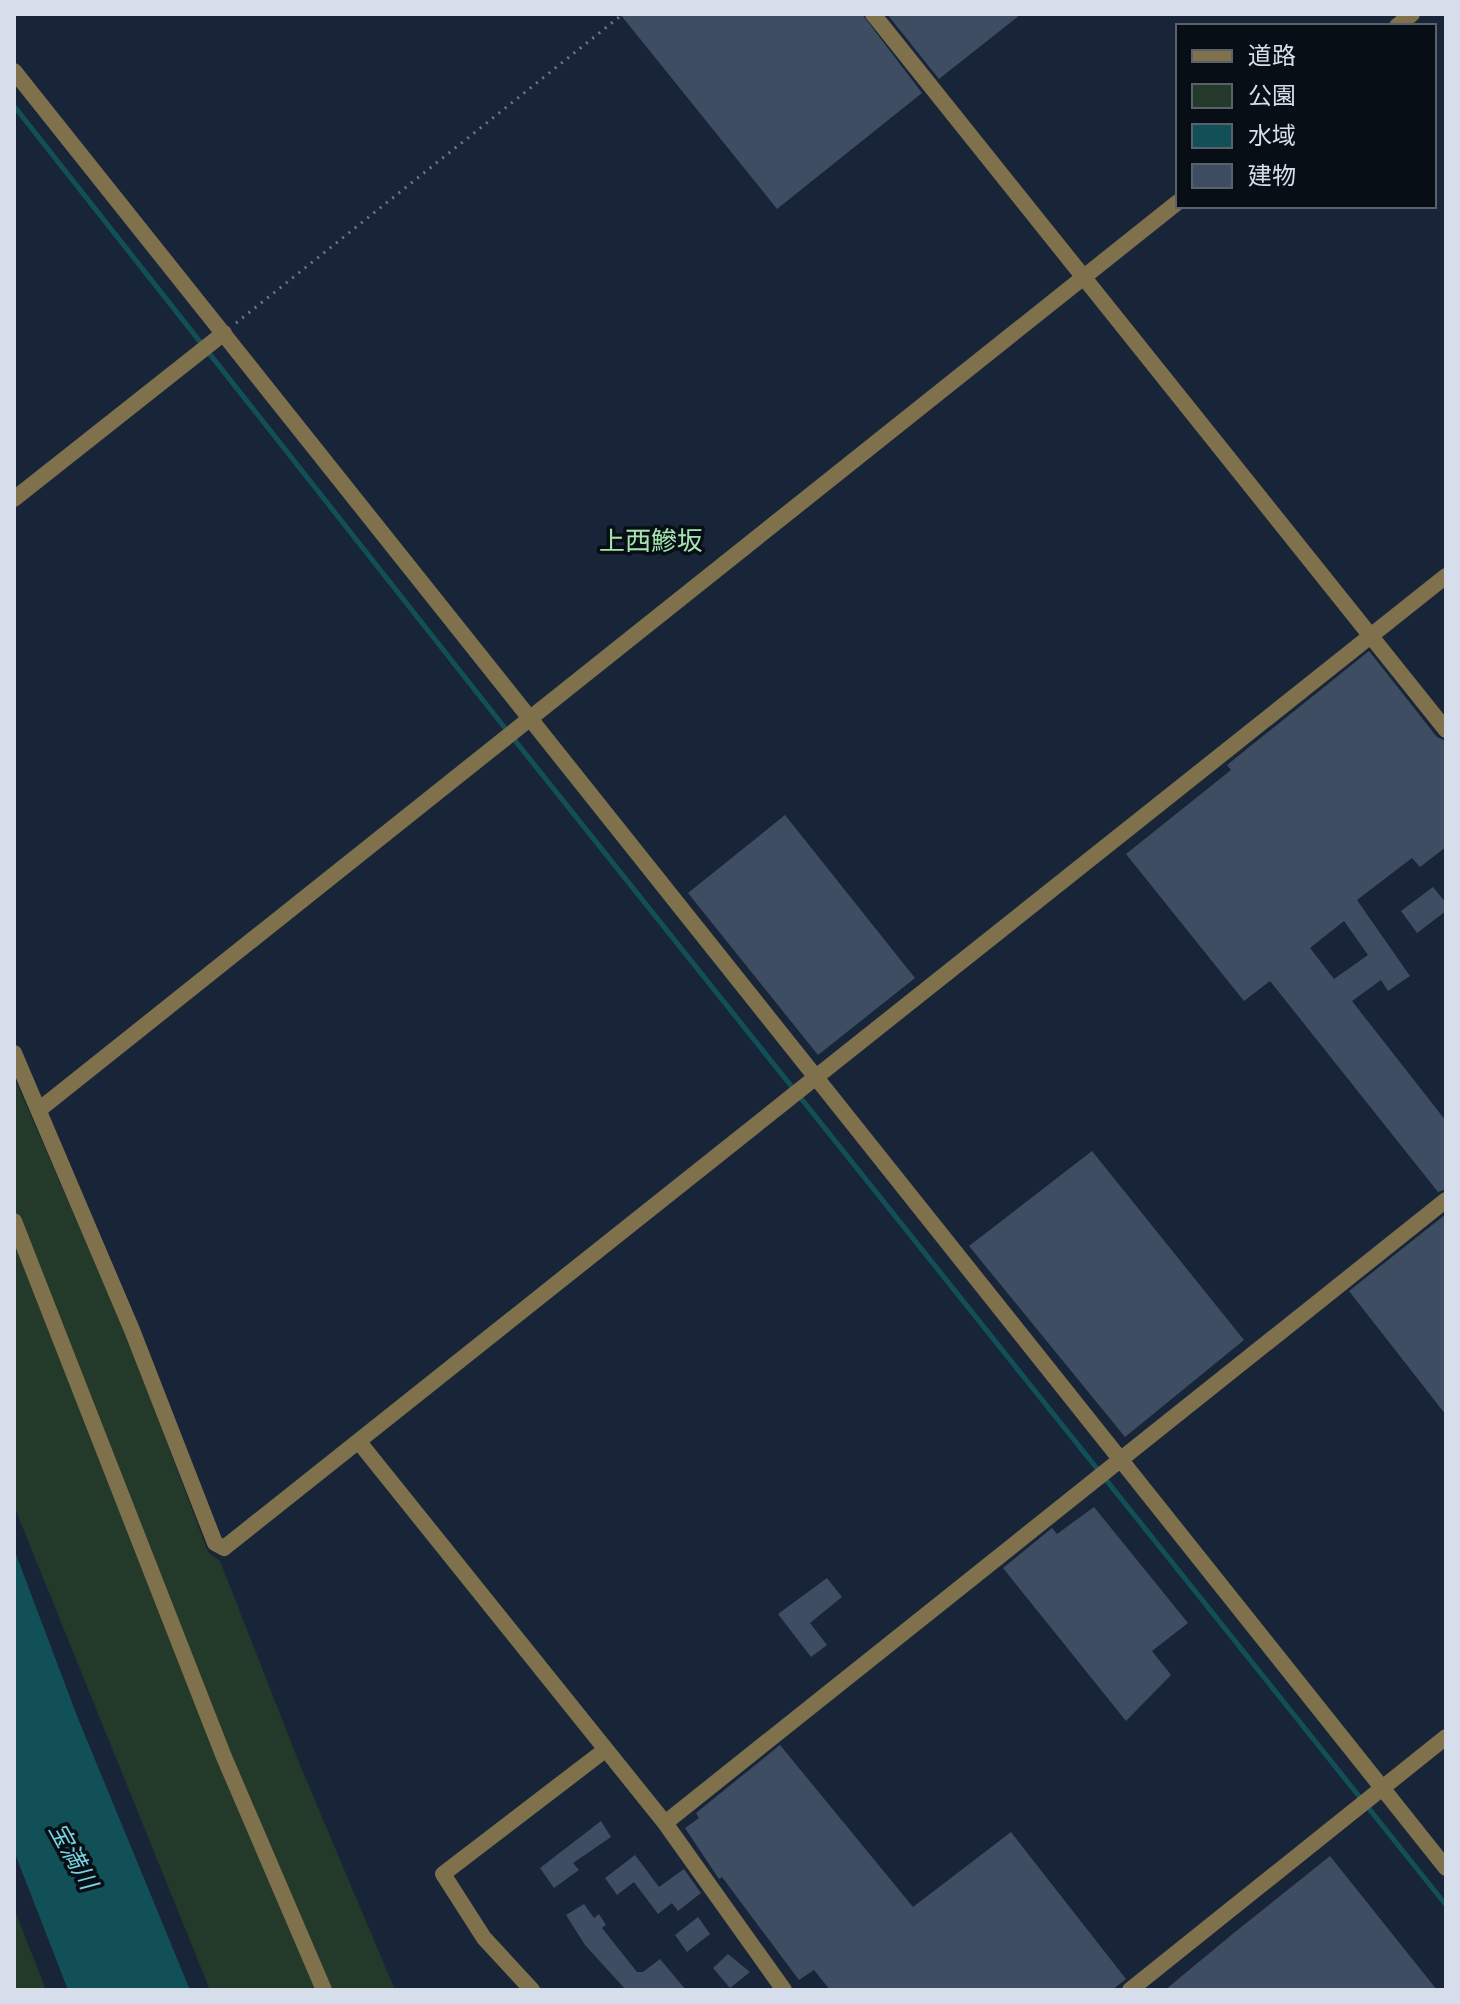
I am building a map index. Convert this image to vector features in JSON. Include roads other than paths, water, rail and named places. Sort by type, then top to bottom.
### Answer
[{"type":"street","points":[[873,14],[1446,730]]},
{"type":"street","points":[[14,71],[218,337],[526,724],[1116,1464],[1446,1868]]},
{"type":"street","points":[[40,1109],[1176,204]]},
{"type":"street","points":[[14,499],[218,337]]},
{"type":"street","points":[[14,1053],[40,1109],[219,1548],[224,1548],[1446,576]]},
{"type":"street","points":[[665,1823],[1446,1200]]},
{"type":"street","points":[[14,1221],[224,1757],[324,1990]]},
{"type":"street","points":[[359,1442],[665,1823],[784,1990]]},
{"type":"street","points":[[1130,1990],[1446,1737]]},
{"type":"street","points":[[532,1990],[484,1938],[443,1874],[605,1750]]},
{"type":"water","name":"宝満川","points":[[14,1549],[77,1716],[190,1990],[68,1990],[14,1851]]},
{"type":"waterway","points":[[14,106],[501,723],[1446,1905]]},
{"type":"district","name":"上西鰺坂","points":[[651,541]]}]
